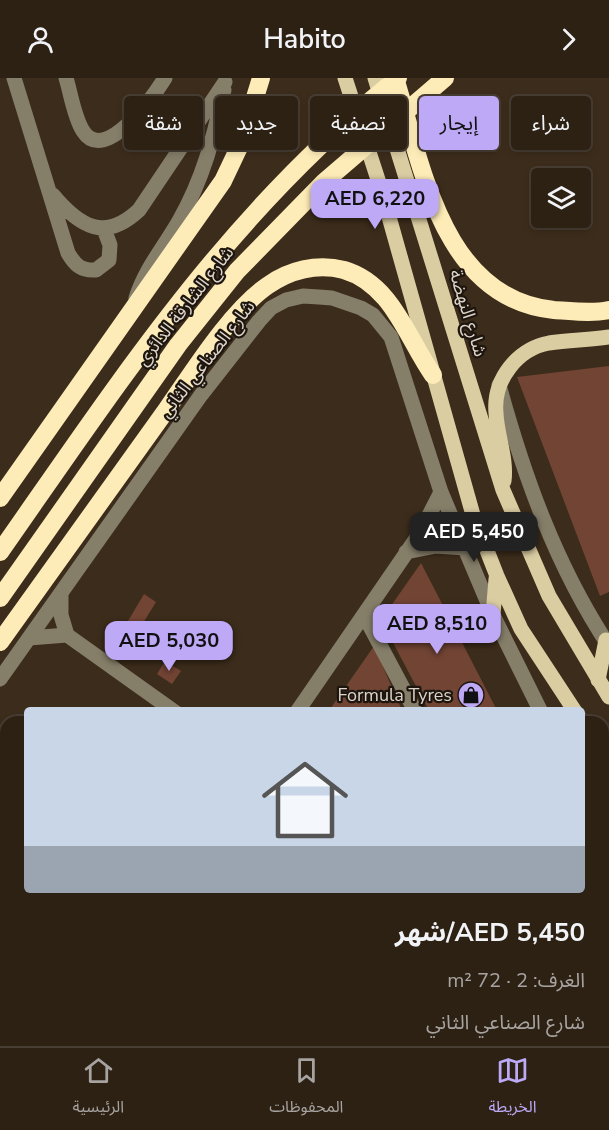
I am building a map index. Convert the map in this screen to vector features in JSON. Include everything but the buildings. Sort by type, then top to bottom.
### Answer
[{"type":"highway","points":[[0,498],[223,181],[241,143],[261,78]]},
{"type":"highway","points":[[397,78],[431,195],[447,234],[462,259],[485,282],[513,298],[544,309],[576,312],[609,310]]},
{"type":"highway","name":"شارع الشارقة الدائري","points":[[0,552],[142,348],[228,240],[324,142],[397,78]]},
{"type":"highway","name":"شارع الشارقة الدائري","points":[[0,598],[204,311],[268,236],[384,129],[445,78]]},
{"type":"highway","points":[[0,642],[203,358],[248,303],[284,275],[324,267],[344,270],[362,277],[390,302],[433,375]]},
{"type":"main road","points":[[345,78],[382,192],[473,515],[521,628],[578,716]]},
{"type":"main road","name":"شارع النهضة","points":[[375,78],[503,490],[549,597],[609,697]]},
{"type":"main road","points":[[503,490],[506,468],[495,412],[499,385],[509,368],[532,348],[609,337]]},
{"type":"main road","points":[[494,615],[497,576]]},
{"type":"main road","points":[[598,680],[607,643]]},
{"type":"street","points":[[14,78],[68,253],[80,268],[96,270],[109,260],[110,245],[104,229]]},
{"type":"street","points":[[66,78],[82,131],[92,139],[98,140],[126,129],[165,78]]},
{"type":"street","points":[[49,191],[78,219],[104,229],[116,226],[139,210],[226,80]]},
{"type":"street","points":[[134,309],[142,280],[179,222],[200,180],[213,143],[226,80]]},
{"type":"street","name":"شارع الصناعي الثاني","points":[[0,679],[237,347],[271,309],[286,300],[303,296],[332,298],[361,308],[383,325],[397,351],[441,492],[494,615],[543,716]]},
{"type":"street","points":[[499,385],[525,473],[540,513],[575,586],[607,643]]},
{"type":"street","points":[[294,716],[426,523],[441,492]]},
{"type":"street","points":[[406,552],[436,546],[466,548]]},
{"type":"street","points":[[61,593],[61,615],[67,635],[181,716]]},
{"type":"street","points":[[364,615],[418,716]]},
{"type":"street","points":[[29,638],[67,635]]},
{"type":"place","name":"Formula Tyres","points":[[471,695]]}]
